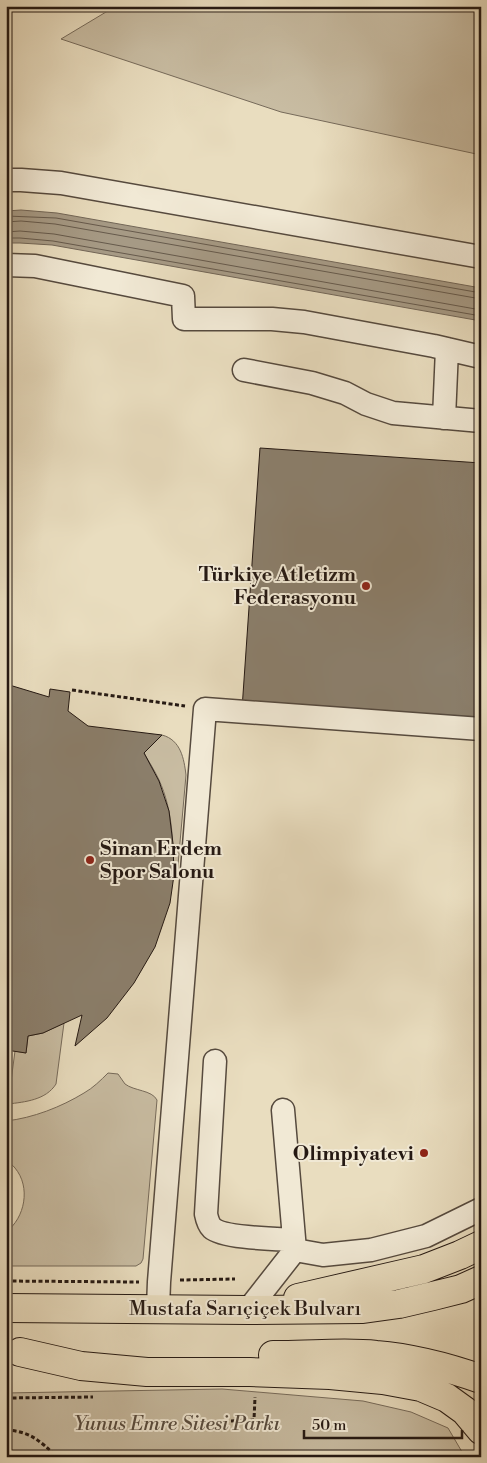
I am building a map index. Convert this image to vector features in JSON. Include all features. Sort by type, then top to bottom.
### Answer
[{"type":"main road","points":[[248,1310],[424,1269],[481,1245]]},
{"type":"main road","name":"Mustafa Sarıçiçek Bulvarı","points":[[6,1308],[159,1295],[248,1310],[363,1309],[399,1304],[433,1296],[481,1280]]},
{"type":"main road","points":[[13,1352],[375,1355],[448,1368],[481,1378]]},
{"type":"main road","points":[[13,1352],[81,1366],[147,1372],[250,1372],[330,1375],[383,1380],[421,1387],[447,1398],[465,1411],[481,1430]]},
{"type":"lane","points":[[6,180],[61,183],[481,257]]},
{"type":"lane","points":[[6,265],[35,266],[183,296],[184,320],[272,319],[304,322],[481,357]]},
{"type":"lane","points":[[444,418],[447,349]]},
{"type":"lane","points":[[244,370],[312,383],[345,393],[366,404],[394,413],[481,421]]},
{"type":"lane","points":[[159,1295],[205,709],[481,728]]},
{"type":"lane","points":[[215,1061],[206,1214],[208,1223],[213,1230],[225,1234],[294,1245],[323,1255],[371,1250],[426,1236],[481,1209]]},
{"type":"lane","points":[[248,1310],[294,1245],[283,1110]]},
{"type":"path","points":[[72,690],[205,709]]},
{"type":"path","points":[[199,1279],[234,1279]]},
{"type":"path","points":[[6,1281],[159,1295]]},
{"type":"path","points":[[231,1421],[254,1420],[255,1392]]},
{"type":"path","points":[[6,1398],[93,1397]]},
{"type":"path","points":[[6,1430],[20,1430],[39,1440],[57,1457]]},
{"type":"path","points":[[180,1457],[210,1453],[228,1457]]},
{"type":"green space","points":[[116,6],[481,6],[481,155],[281,112],[61,39]]},
{"type":"green space","points":[[162,735],[173,741],[180,751],[186,775],[177,876],[174,875],[170,815],[164,791],[144,753]]},
{"type":"green space","points":[[64,1023],[56,1084],[47,1094],[41,1097],[8,1104],[15,1051],[26,1053],[28,1036],[43,1033]]},
{"type":"green space","points":[[108,1073],[118,1074],[125,1084],[151,1094],[157,1100],[143,1259],[141,1263],[136,1266],[6,1266],[6,1232],[18,1219],[24,1202],[24,1193],[20,1176],[14,1167],[6,1161],[6,1121],[36,1115],[66,1103],[91,1089]]},
{"type":"green space","name":"Yunus Emre Sitesi Parkı","points":[[222,1389],[363,1401],[411,1412],[448,1428],[465,1457],[6,1457],[6,1393]]},
{"type":"water","points":[[21,210],[57,213],[481,288],[481,321],[52,245],[6,243],[6,211]]},
{"type":"building","name":"Türkiye Atletizm Federasyonu","points":[[260,448],[481,463],[481,725],[242,709]]},
{"type":"building","name":"Sinan Erdem Spor Salonu","points":[[6,684],[49,697],[50,689],[70,692],[68,711],[88,726],[162,735],[144,753],[159,781],[169,811],[173,844],[174,875],[170,903],[155,947],[134,983],[107,1018],[75,1046],[82,1015],[43,1033],[28,1036],[26,1053],[6,1050]]},
{"type":"place","name":"Türkiye Atletizm Federasyonu","points":[[366,586]]},
{"type":"place","name":"Sinan Erdem Spor Salonu","points":[[90,860]]},
{"type":"place","name":"Olimpiyatevi","points":[[424,1153]]}]
